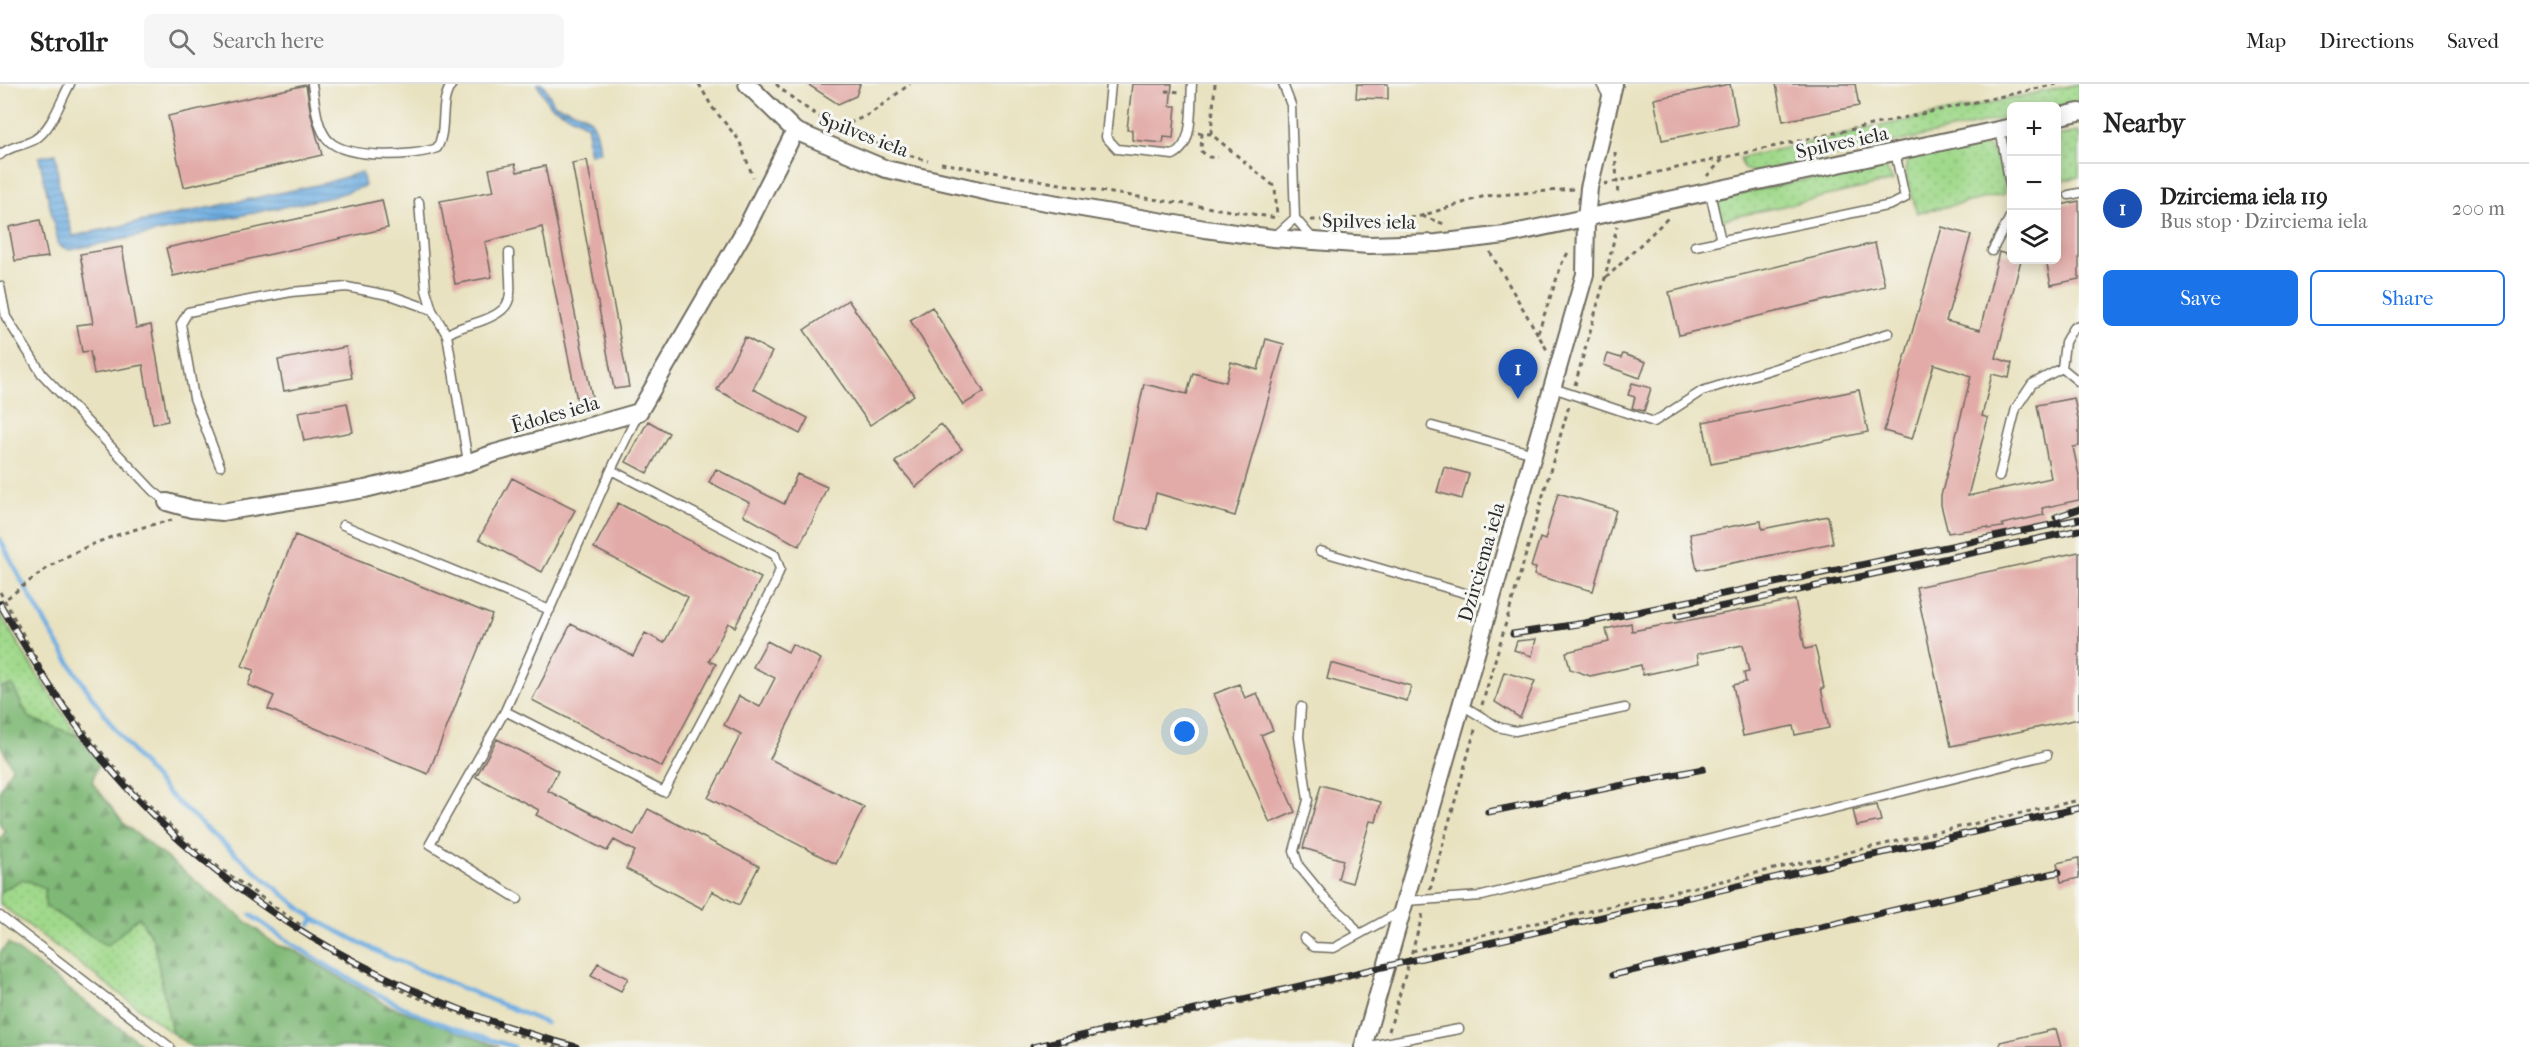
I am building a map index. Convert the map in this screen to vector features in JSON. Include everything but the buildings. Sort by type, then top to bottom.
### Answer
[{"type":"street","name":"Spilves iela","points":[[747,84],[795,131],[886,169],[993,193],[1205,229],[1273,238],[1369,245],[1478,240],[1586,220],[2006,128]]},
{"type":"street","name":"Dzirciema iela","points":[[1364,1047],[1585,274],[1589,188],[1612,91]]},
{"type":"street","points":[[2061,116],[2079,112]]},
{"type":"street","points":[[639,412],[746,228],[795,131]]},
{"type":"street","name":"Ēdoles iela","points":[[167,502],[192,509],[222,512],[354,491],[468,462],[639,412]]},
{"type":"lane","points":[[0,155],[8,147],[35,140],[52,119],[70,84]]},
{"type":"lane","points":[[312,84],[320,126],[330,141],[351,152],[394,154],[437,148],[441,141],[445,99],[452,84]]},
{"type":"lane","points":[[1111,84],[1106,137],[1117,149],[1173,154],[1181,151],[1188,132],[1192,84]]},
{"type":"lane","points":[[1283,84],[1291,105],[1295,218],[1315,241]]},
{"type":"lane","points":[[1601,84],[1612,91]]},
{"type":"lane","points":[[2006,128],[2008,156]]},
{"type":"lane","points":[[1695,246],[1891,205],[1905,198],[1895,152]]},
{"type":"lane","points":[[2069,195],[2079,192]]},
{"type":"lane","points":[[1710,193],[1721,241]]},
{"type":"lane","points":[[419,202],[426,290],[432,310],[447,335],[468,462]]},
{"type":"lane","points":[[1273,238],[1295,218]]},
{"type":"lane","points":[[1992,251],[2007,222]]},
{"type":"lane","points":[[447,335],[453,330],[495,317],[503,311],[509,303],[509,253]]},
{"type":"lane","points":[[0,286],[6,317],[42,374],[153,491],[167,502]]},
{"type":"lane","points":[[220,466],[194,398],[181,324],[188,312],[291,292],[347,287],[393,296],[432,310]]},
{"type":"lane","points":[[2062,368],[2065,342],[2073,328],[2079,326]]},
{"type":"lane","points":[[1553,388],[1654,422],[1702,391],[1889,333]]},
{"type":"lane","points":[[2062,368],[2079,382]]},
{"type":"lane","points":[[1999,477],[2016,408],[2032,384],[2062,368]]},
{"type":"lane","points":[[518,899],[430,844],[505,711],[611,470],[639,412]]},
{"type":"lane","points":[[1432,426],[1534,454]]},
{"type":"lane","points":[[505,711],[664,792],[775,583],[780,569],[775,555],[611,470]]},
{"type":"lane","points":[[343,525],[550,610]]},
{"type":"lane","points":[[1320,551],[1492,601]]},
{"type":"lane","points":[[1462,705],[1498,727],[1515,731],[1625,708]]},
{"type":"lane","points":[[1301,707],[1299,737],[1308,800],[1294,851],[1299,866],[1359,934]]},
{"type":"lane","points":[[1304,938],[1314,947],[1334,948],[1404,906],[1427,901],[1482,896],[2047,755]]},
{"type":"lane","points":[[0,916],[170,1047]]},
{"type":"lane","points":[[1364,1047],[1385,1045],[1459,1029]]},
{"type":"path","points":[[699,84],[712,107],[739,140],[761,198]]},
{"type":"path","points":[[776,84],[787,94],[858,138],[935,162],[1112,193],[1276,218],[1365,220],[1420,216],[1485,196],[1589,188],[2057,84]]},
{"type":"path","points":[[820,141],[840,128],[870,114],[910,84]]},
{"type":"path","points":[[1211,134],[1215,84]]},
{"type":"path","points":[[1188,132],[1211,134],[1275,187],[1276,218]]},
{"type":"path","points":[[1202,133],[1202,151],[1209,157],[1218,158]]},
{"type":"path","points":[[1385,1045],[1605,278],[1619,212],[1614,148]]},
{"type":"path","points":[[1605,278],[1687,198]]},
{"type":"path","points":[[1420,216],[1448,225]]},
{"type":"path","points":[[1478,240],[1495,257],[1558,369]]},
{"type":"path","points":[[1538,333],[1562,263],[1572,245]]},
{"type":"path","points":[[0,603],[57,562],[88,546],[133,529],[176,519],[192,509]]},
{"type":"path","points":[[0,592],[49,682],[99,749],[134,790],[187,842],[299,924],[310,939],[346,961],[409,994],[505,1031],[558,1047]]},
{"type":"path","points":[[1412,951],[2079,800]]},
{"type":"path","points":[[1047,1047],[1408,966]]},
{"type":"green space","points":[[2079,84],[2079,102],[2061,106],[2061,102],[2007,102],[2007,118],[1755,173],[1744,169],[1740,158]]},
{"type":"green space","points":[[2079,132],[2079,177],[2061,181],[2061,156],[2061,135]]},
{"type":"green space","points":[[1979,142],[1992,151],[1999,163],[2005,194],[1917,213],[1905,171],[1908,158]]},
{"type":"green space","points":[[1883,163],[1893,181],[1721,220],[1718,198]]},
{"type":"green space","points":[[0,614],[78,736],[29,718],[12,685],[0,688]]},
{"type":"green space","points":[[12,685],[29,718],[78,736],[99,761],[92,782],[124,824],[276,945],[292,949],[387,1005],[499,1047],[192,1047],[172,1033],[153,939],[139,917],[107,946],[45,906],[45,888],[23,879],[0,892],[0,839],[6,831],[0,826],[0,790],[12,767],[0,744],[0,688]]},
{"type":"green space","points":[[23,879],[139,917],[153,939],[172,1033],[0,904],[0,892]]},
{"type":"green space","points":[[8,943],[145,1047],[0,1047],[0,953]]},
{"type":"water","points":[[537,84],[543,84],[555,105],[589,118],[596,130],[600,152],[590,154],[587,125],[549,105]]},
{"type":"water","points":[[56,154],[59,187],[73,236],[322,184],[362,172],[365,186],[332,197],[70,250],[59,246],[39,157]]},
{"type":"waterway","points":[[0,539],[35,606],[74,671],[141,762],[181,805],[314,919]]},
{"type":"waterway","points":[[251,915],[313,957],[400,1005],[444,1025],[514,1047]]},
{"type":"waterway","points":[[310,924],[314,919],[384,955],[546,1023]]},
{"type":"railway","points":[[2056,517],[2079,509]]},
{"type":"railway","points":[[1513,634],[1585,623],[2079,519]]},
{"type":"railway","points":[[1677,616],[2079,530]]},
{"type":"railway","points":[[0,604],[56,696],[94,749],[141,803],[194,853],[250,897],[311,937],[374,971],[440,1001],[507,1027],[576,1047]]},
{"type":"railway","points":[[1488,812],[1703,769]]},
{"type":"railway","points":[[1033,1047],[2079,808]]},
{"type":"railway","points":[[1613,975],[2059,872]]},
{"type":"place","name":"Dzirciema iela 119","points":[[1518,399]]}]
